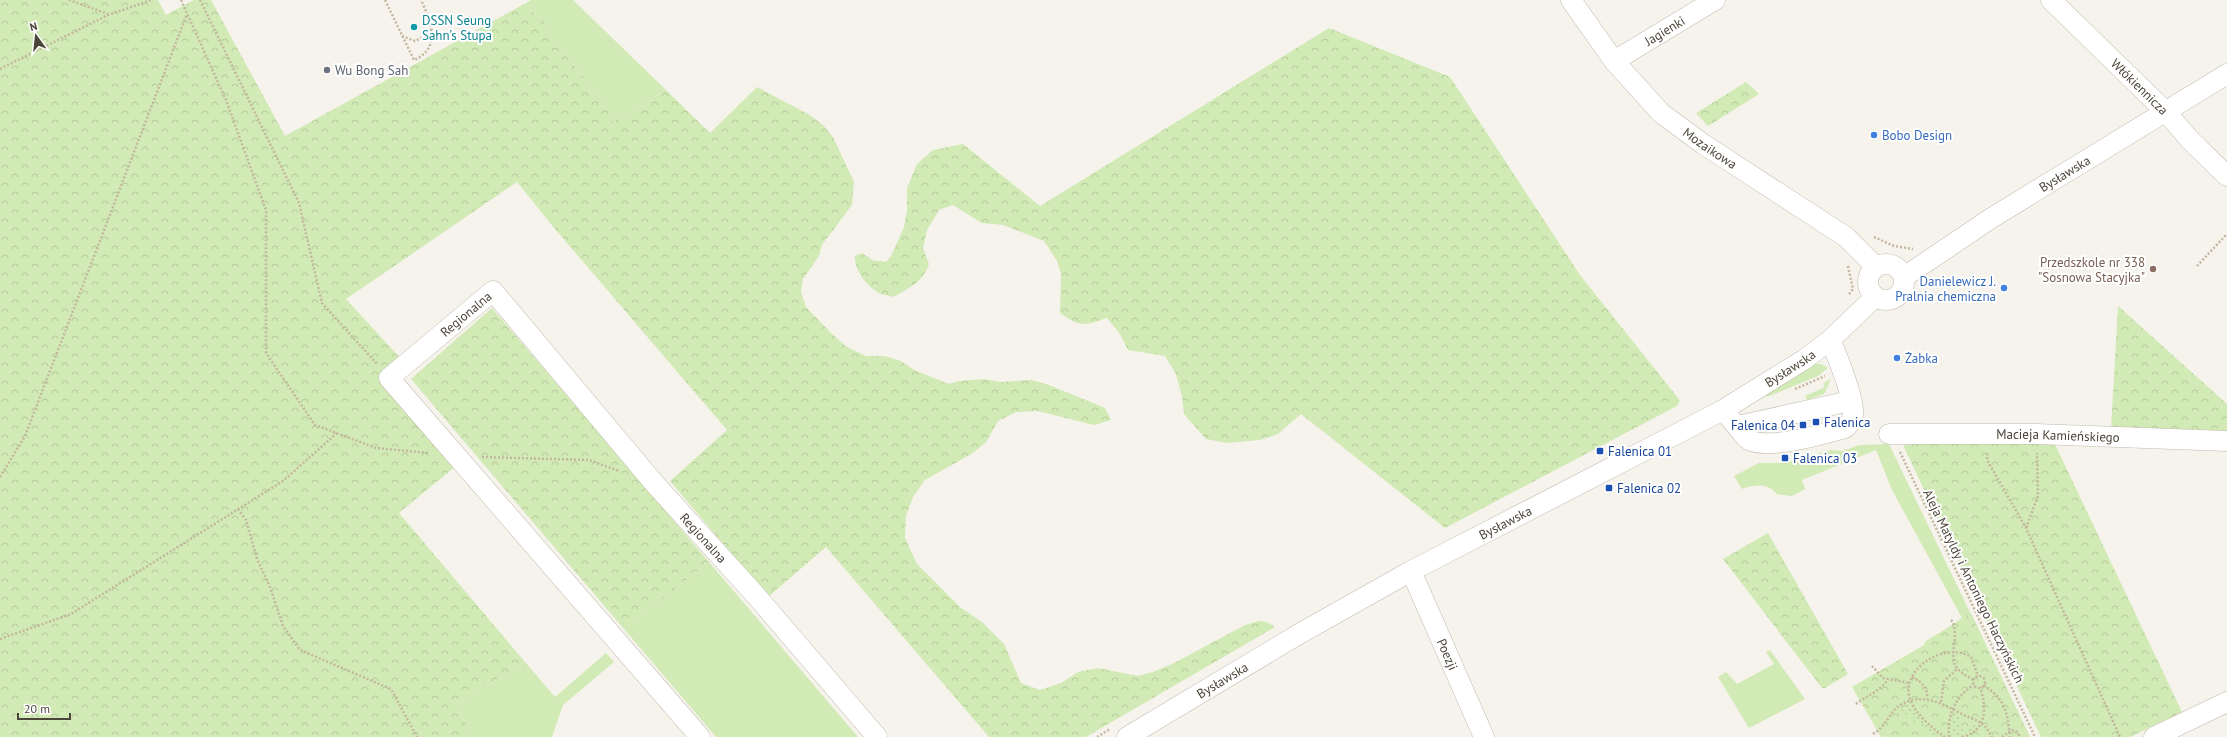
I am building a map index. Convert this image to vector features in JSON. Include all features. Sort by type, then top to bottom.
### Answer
[{"type":"street","name":"Mozaikowa","points":[[1571,0],[1614,62],[1661,113],[1703,144],[1846,237],[1876,267]]},
{"type":"street","name":"Jagienki","points":[[1614,62],[1715,0]]},
{"type":"street","name":"Włókiennicza","points":[[2051,0],[2166,112],[2190,140],[2227,176]]},
{"type":"street","name":"Bysławska","points":[[1904,277],[1990,219],[2227,74]]},
{"type":"street","points":[[1882,264],[1896,266],[1904,277],[1903,290],[1894,298],[1882,300],[1875,297],[1868,282],[1872,271],[1882,264]]},
{"type":"street","name":"Regionalna","points":[[389,378],[493,291],[654,483],[759,599],[877,737]]},
{"type":"street","name":"Bysławska","points":[[1127,737],[1299,634],[1411,571],[1723,410],[1804,359],[1830,340],[1875,297]]},
{"type":"street","points":[[1723,410],[1738,426],[1748,440],[1769,444],[1845,428],[1851,421],[1853,412],[1842,365],[1830,340]]},
{"type":"street","points":[[389,378],[700,737]]},
{"type":"street","name":"Macieja Kamieńskiego","points":[[1894,441],[1986,434],[2036,434],[2227,440]]},
{"type":"street","name":"Poezji","points":[[1411,571],[1484,737]]},
{"type":"street","points":[[2154,737],[2227,702]]},
{"type":"path","points":[[69,0],[108,15]]},
{"type":"path","points":[[0,69],[108,15],[151,0]]},
{"type":"path","points":[[181,0],[226,100],[266,210],[266,353],[315,425],[376,448],[455,456],[589,460],[625,473]]},
{"type":"path","points":[[200,0],[299,203],[322,303],[389,378]]},
{"type":"path","points":[[385,0],[401,36],[414,60],[420,58],[427,50],[430,43],[432,28],[421,0]]},
{"type":"path","points":[[0,476],[25,436],[187,13]]},
{"type":"path","points":[[401,36],[415,40],[427,35],[432,28]]},
{"type":"path","points":[[2197,266],[2227,234]]},
{"type":"path","points":[[1872,236],[1894,246],[1918,250]]},
{"type":"path","points":[[1844,300],[1853,289],[1846,259]]},
{"type":"path","points":[[0,638],[71,614],[283,481],[337,433]]},
{"type":"path","points":[[1986,434],[1987,460],[2026,528],[2120,737]]},
{"type":"path","points":[[2026,528],[2038,496],[2036,434]]},
{"type":"path","name":"Aleja Matyldy i Antoniego Haczyńskich","points":[[1894,441],[2035,737]]},
{"type":"path","points":[[238,509],[246,520],[257,559],[267,580],[283,626],[300,650],[390,689],[417,737]]},
{"type":"path","points":[[1951,620],[1955,628],[1953,653],[1957,669],[1973,679],[1974,685]]},
{"type":"path","points":[[1945,737],[1922,717],[1910,701],[1909,683],[1912,677],[1928,660],[1943,654],[1953,653],[1962,653],[1971,657],[1977,669],[1978,676]]},
{"type":"path","points":[[1872,666],[1878,674],[1888,680],[1909,683]]},
{"type":"path","points":[[1941,702],[1944,681],[1957,669]]},
{"type":"path","points":[[1973,679],[1978,676]]},
{"type":"path","points":[[1978,676],[1983,678],[1984,685],[2000,699],[2004,706],[2010,737]]},
{"type":"path","points":[[1912,677],[1924,686],[1927,699]]},
{"type":"path","points":[[1856,704],[1870,693],[1882,688],[1888,680]]},
{"type":"path","points":[[1974,685],[1980,687],[1984,685]]},
{"type":"path","points":[[1949,737],[1948,722],[1953,708],[1964,692],[1974,685]]},
{"type":"path","points":[[1962,737],[1976,731],[1982,723],[1985,711],[1980,687]]},
{"type":"path","points":[[1873,734],[1884,726],[1895,709],[1910,701],[1927,699],[1941,702],[1982,723],[1988,727],[1992,737]]},
{"type":"path","points":[[2002,737],[2010,731],[2017,732],[2020,737]]},
{"type":"green space","points":[[0,0],[158,0],[166,15],[194,0],[211,0],[285,136],[524,4],[545,22],[552,38],[605,103],[613,122],[666,90],[710,133],[757,87],[808,114],[823,125],[833,137],[854,182],[852,205],[822,245],[819,256],[803,279],[801,292],[806,307],[831,333],[847,347],[866,356],[884,356],[901,361],[914,370],[949,384],[958,381],[984,379],[1001,382],[1031,380],[1049,385],[1105,408],[1111,420],[1094,425],[1038,411],[1016,412],[998,421],[986,442],[973,453],[925,480],[913,497],[906,516],[905,538],[917,564],[961,608],[982,622],[1004,644],[1021,683],[1040,690],[1061,683],[1078,672],[1098,668],[1138,676],[1153,672],[1174,663],[1245,625],[1259,621],[1267,622],[1275,627],[1086,737],[989,737],[826,547],[768,597],[670,481],[727,430],[555,229],[517,182],[346,299],[402,360],[382,378],[456,466],[399,513],[525,662],[455,705],[474,737],[0,737]]},
{"type":"green space","points":[[531,0],[573,0],[666,90],[613,122],[605,103],[552,38],[545,22],[524,4]]},
{"type":"green space","points":[[1329,28],[1450,77],[1580,275],[1680,400],[1677,406],[1445,528],[1301,414],[1278,434],[1260,440],[1227,443],[1206,439],[1184,414],[1182,397],[1176,374],[1165,356],[1128,350],[1120,334],[1107,318],[1092,323],[1082,324],[1072,321],[1060,313],[1061,274],[1057,261],[1044,241],[1003,225],[982,223],[953,205],[939,210],[927,230],[923,248],[929,264],[927,270],[910,288],[893,297],[881,294],[869,285],[856,266],[855,256],[862,253],[872,260],[886,262],[891,256],[904,227],[907,210],[907,188],[917,164],[933,150],[963,144],[1040,206]]},
{"type":"green space","points":[[1746,82],[1759,94],[1708,126],[1696,113]]},
{"type":"green space","points":[[2118,306],[2227,404],[2227,434],[2111,429]]},
{"type":"green space","points":[[492,308],[709,562],[624,629],[411,379]]},
{"type":"green space","points":[[1815,364],[1821,364],[1828,368],[1818,376],[1767,397],[1766,395]]},
{"type":"green space","points":[[1831,379],[1824,394],[1807,400],[1805,396],[1825,387],[1823,383]]},
{"type":"green space","points":[[2053,440],[2182,712],[2130,737],[2041,737],[1903,445],[1949,441]]},
{"type":"green space","points":[[1889,444],[2030,737],[1957,621],[1962,618],[1892,490],[1876,450],[1802,480],[1805,489],[1792,496],[1777,494],[1765,486],[1756,485],[1742,489],[1734,476],[1759,463],[1784,463],[1831,450],[1843,451],[1859,445]]},
{"type":"green space","points":[[1768,533],[1848,674],[1825,688],[1822,688],[1723,559]]},
{"type":"green space","points":[[709,562],[858,737],[716,737],[624,629]]},
{"type":"green space","points":[[1971,613],[2030,737],[1881,737],[1852,687],[1924,645],[1926,641]]},
{"type":"green space","points":[[1770,650],[1805,699],[1749,728],[1718,677],[1726,672],[1737,684],[1774,664],[1766,652]]},
{"type":"green space","points":[[606,653],[614,662],[563,705],[552,737],[474,737],[455,705],[525,662],[555,697]]},
{"type":"green space","points":[[1909,706],[1941,737],[1934,737],[1922,723],[1916,726],[1910,714],[1899,715],[1896,713]]},
{"type":"green space","points":[[1954,712],[1961,716],[1959,723],[1961,727],[1968,727],[1972,720],[1979,723],[1969,733],[1953,735],[1950,732],[1950,724]]},
{"type":"place","name":"DSSN Seung Sahn’s Stupa","points":[[414,27]]},
{"type":"place","name":"Wu Bong Sah","points":[[327,70]]},
{"type":"place","name":"Bobo Design","points":[[1874,135]]},
{"type":"place","name":"Przedszkole nr 338 \"Sosnowa Stacyjka\"","points":[[2153,269]]},
{"type":"place","name":"Danielewicz J. Pralnia chemiczna","points":[[2004,288]]},
{"type":"place","name":"Żabka","points":[[1897,358]]},
{"type":"place","name":"Falenica","points":[[1816,422]]},
{"type":"place","name":"Falenica 04","points":[[1803,425]]},
{"type":"place","name":"Falenica 01","points":[[1600,451]]},
{"type":"place","name":"Falenica 03","points":[[1785,458]]},
{"type":"place","name":"Falenica 02","points":[[1609,488]]}]
